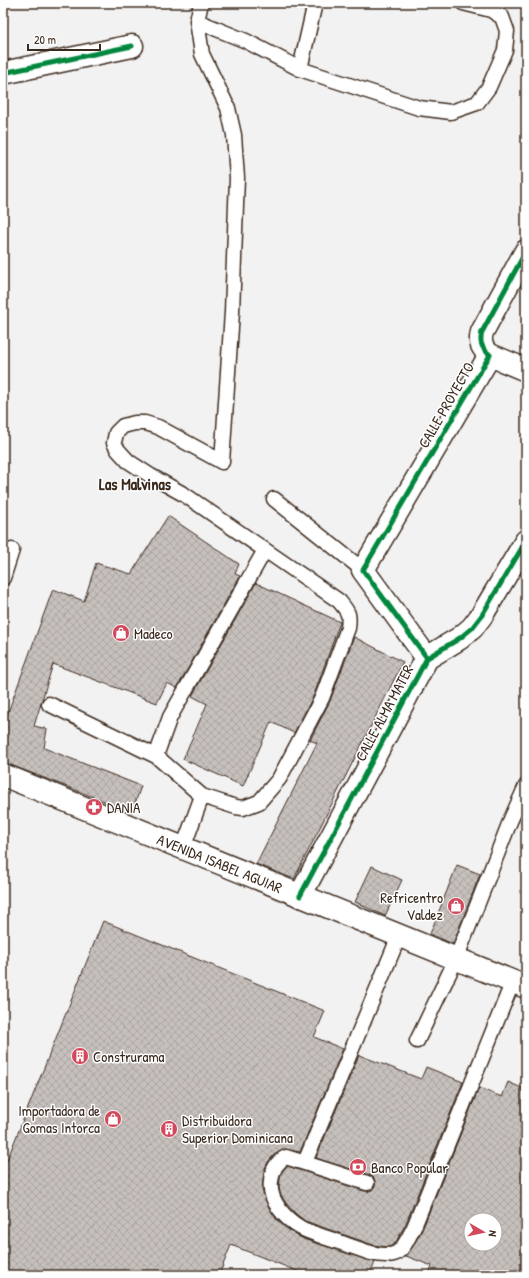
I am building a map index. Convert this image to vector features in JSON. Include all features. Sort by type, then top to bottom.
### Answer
[{"type":"street","points":[[3,72],[132,46]]},
{"type":"street","name":"CALLE PROYECTO","points":[[363,570],[490,354],[484,350],[481,345],[482,332],[526,251]]},
{"type":"street","points":[[490,354],[526,370]]},
{"type":"street","name":"CALLE ALMA MATER","points":[[300,896],[427,658],[460,638],[472,628],[526,541]]},
{"type":"street","points":[[363,570],[427,658]]},
{"type":"street","name":"AVENIDA ISABEL AGUIAR","points":[[3,775],[519,984]]},
{"type":"lane","points":[[49,704],[156,756],[202,796],[243,808],[259,802],[279,779],[322,698],[348,628],[350,617],[339,601],[185,495],[128,461],[114,443],[116,434],[123,426],[135,423],[145,423],[158,427],[222,462],[232,312],[237,178],[234,135],[228,108],[202,54],[197,21],[201,3]]},
{"type":"lane","points":[[300,69],[315,3]]},
{"type":"lane","points":[[197,21],[246,41],[300,69],[419,108],[451,112],[477,103],[489,87],[504,50],[507,31],[502,17],[491,10],[462,3]]},
{"type":"lane","points":[[274,499],[363,570]]},
{"type":"lane","points":[[3,578],[12,550]]},
{"type":"lane","points":[[156,756],[170,718],[265,550]]},
{"type":"lane","points":[[417,1041],[456,959],[511,819],[526,786]]},
{"type":"lane","points":[[183,848],[202,796]]},
{"type":"lane","points":[[305,1162],[399,936]]},
{"type":"lane","points":[[367,1183],[286,1157],[280,1159],[275,1166],[270,1186],[272,1198],[282,1213],[301,1228],[381,1256],[389,1256],[397,1253],[403,1248],[414,1227],[519,984]]},
{"type":"building","name":"Madeco","points":[[168,516],[239,564],[235,574],[240,576],[177,688],[167,683],[157,703],[53,664],[34,726],[47,729],[44,748],[141,786],[132,812],[3,762],[3,726],[53,589],[84,601],[96,563],[131,574]]},
{"type":"building","points":[[256,583],[340,622],[314,695],[294,733],[271,722],[243,786],[183,759],[207,704],[192,696]]},
{"type":"building","points":[[354,637],[403,662],[294,879],[256,864],[317,743],[310,740],[330,701]]},
{"type":"building","name":"Refricentro Valdez","points":[[457,865],[480,874],[453,944],[430,934]]},
{"type":"building","points":[[372,866],[402,880],[385,916],[355,902]]},
{"type":"building","points":[[103,921],[325,1011],[314,1037],[343,1049],[300,1152],[285,1149],[274,1155],[268,1162],[264,1171],[262,1190],[268,1206],[277,1220],[284,1226],[306,1240],[375,1262],[370,1275],[307,1275],[231,1245],[219,1275],[3,1275],[3,1170]]},
{"type":"building","points":[[359,1055],[421,1079],[426,1067],[463,1082],[406,1223],[396,1242],[388,1247],[373,1245],[305,1221],[286,1203],[280,1193],[279,1187],[281,1173],[287,1166],[364,1191],[372,1190],[375,1186],[374,1178],[370,1175],[316,1158]]},
{"type":"building","points":[[508,1082],[526,1090],[526,1275],[428,1275],[432,1266],[406,1256],[422,1230],[479,1088],[502,1097]]},
{"type":"cycle path","points":[[3,73],[132,46]]},
{"type":"cycle path","points":[[427,658],[363,570],[490,355],[482,345],[482,332],[526,251]]},
{"type":"cycle path","points":[[300,896],[427,658],[460,638],[472,628],[482,615],[526,541]]},
{"type":"place","name":"Madeco","points":[[121,633]]},
{"type":"place","name":"DANIA","points":[[94,807]]},
{"type":"place","name":"Refricentro Valdez","points":[[456,906]]},
{"type":"place","name":"Construrama","points":[[80,1056]]},
{"type":"place","name":"Importadora de Gomas Intorca","points":[[113,1119]]},
{"type":"place","name":"Distribuidora Superior Dominicana","points":[[169,1129]]},
{"type":"place","name":"Banco Popular","points":[[358,1167]]},
{"type":"district","name":"Las Malvinas","points":[[135,484]]}]
